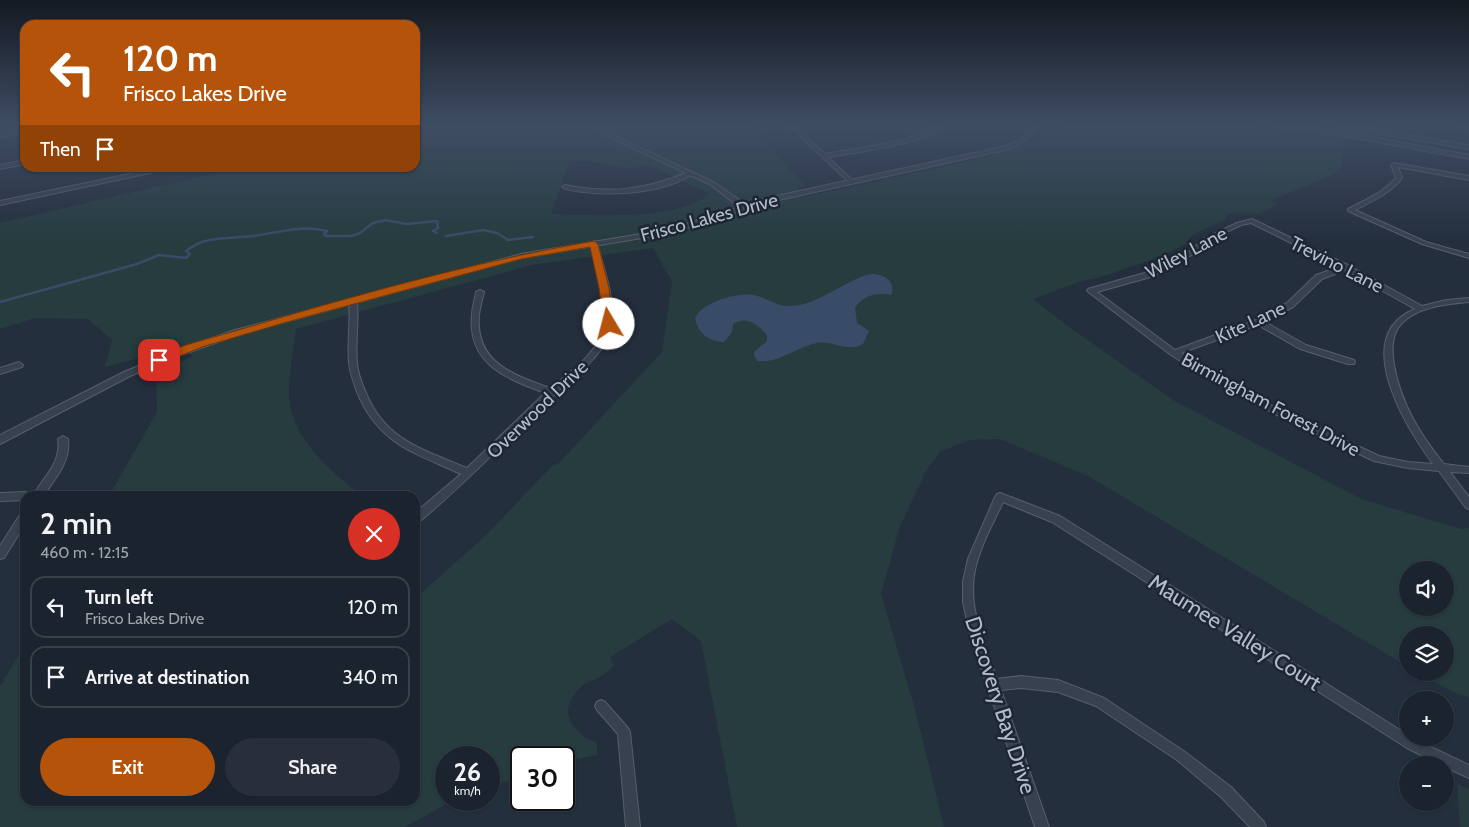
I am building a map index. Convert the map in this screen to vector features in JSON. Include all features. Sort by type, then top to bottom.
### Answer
[{"type":"street","points":[[0,167],[17,164]]},
{"type":"street","points":[[670,164],[713,184],[744,207]]},
{"type":"street","points":[[832,164],[852,182]]},
{"type":"street","name":"Frisco Lakes Drive","points":[[0,440],[89,392],[175,354],[238,332],[521,256],[672,231],[744,207],[936,164]]},
{"type":"street","points":[[1469,178],[1394,165],[1399,178],[1395,183],[1388,189],[1350,210],[1424,243],[1469,256]]},
{"type":"street","points":[[0,203],[145,172]]},
{"type":"street","points":[[565,186],[585,191],[631,192],[661,186],[690,173]]},
{"type":"street","name":"Trevino Lane","points":[[1252,221],[1345,267],[1421,309]]},
{"type":"street","name":"Wiley Lane","points":[[1091,291],[1151,274],[1193,252],[1205,240],[1239,224],[1252,221]]},
{"type":"street","name":"Overwood Drive","points":[[420,515],[469,473],[551,392],[589,359],[602,343],[609,324],[604,288],[594,244]]},
{"type":"street","name":"Kite Lane","points":[[1174,354],[1260,322],[1290,305],[1318,278],[1345,267]]},
{"type":"street","name":"Birmingham Forest Drive","points":[[1091,291],[1174,354],[1220,382],[1377,459],[1408,466],[1469,470]]},
{"type":"street","points":[[480,292],[475,309],[475,341],[484,355],[496,368],[510,376],[551,392]]},
{"type":"street","points":[[1469,300],[1421,309],[1400,322],[1390,335],[1388,351],[1393,381],[1402,409],[1417,434],[1469,506]]},
{"type":"street","points":[[353,302],[356,320],[353,359],[366,408],[388,433],[415,450],[469,473]]},
{"type":"street","points":[[1260,322],[1309,349],[1351,362]]},
{"type":"street","points":[[0,371],[19,365]]},
{"type":"street","points":[[41,491],[65,452],[63,439]]},
{"type":"street","points":[[0,497],[20,496]]},
{"type":"street","name":"Discovery Bay Drive","points":[[1000,497],[973,559],[968,581],[969,607],[1042,827]]},
{"type":"street","name":"Maumee Valley Court","points":[[1000,497],[1056,519],[1411,744],[1469,772]]},
{"type":"street","points":[[0,555],[20,524]]},
{"type":"street","points":[[993,684],[1020,682],[1058,686],[1100,702],[1188,762],[1226,792],[1259,827]]},
{"type":"street","points":[[601,706],[624,732],[633,827]]},
{"type":"green space","points":[[420,164],[569,164],[551,214],[633,215],[677,209],[695,203],[710,194],[647,164],[632,169],[604,164],[784,164],[806,186],[798,187],[805,197],[958,164],[1341,164],[1339,172],[1272,200],[1278,204],[1260,214],[1229,213],[1225,220],[1194,234],[1185,244],[1162,256],[1098,278],[1081,281],[1033,299],[1072,329],[1173,400],[1361,499],[1461,529],[1469,528],[1469,698],[1433,681],[1454,681],[1454,626],[1399,626],[1399,661],[1088,476],[1000,439],[969,440],[940,452],[926,471],[900,526],[881,594],[915,709],[944,827],[737,827],[701,641],[672,619],[610,657],[614,666],[600,677],[583,685],[573,696],[568,712],[570,720],[580,733],[597,743],[597,755],[575,760],[575,746],[510,746],[510,780],[500,783],[500,746],[435,746],[435,810],[405,827],[0,827],[0,687],[20,653],[20,806],[420,806],[420,594],[485,536],[553,465],[558,464],[662,352],[672,281],[653,248],[532,265],[296,329],[289,390],[290,406],[301,434],[310,447],[331,470],[355,490],[354,491],[112,491],[157,412],[156,377],[158,372],[193,356],[181,347],[105,367],[112,340],[88,319],[35,318],[0,329],[0,223],[220,172],[420,172]]},
{"type":"green space","points":[[1457,784],[1469,789],[1469,827],[1460,827]]},
{"type":"water","points":[[870,274],[880,275],[888,279],[892,290],[891,295],[876,294],[866,297],[855,308],[857,323],[869,331],[863,344],[857,346],[846,347],[829,343],[817,343],[780,358],[757,361],[754,352],[767,341],[767,335],[752,322],[738,321],[733,324],[732,332],[724,342],[719,342],[705,336],[696,323],[695,318],[699,312],[721,299],[747,294],[781,305],[801,305]]},
{"type":"waterway","points":[[0,302],[137,264],[159,255],[186,258],[190,254],[186,251],[202,242],[210,240],[309,228],[327,231],[324,234],[326,236],[351,236],[360,233],[373,223],[386,220],[406,224],[437,221],[438,228],[433,231],[437,233]]},
{"type":"waterway","points":[[446,236],[483,230],[497,233],[508,240],[533,237]]},
{"type":"route","points":[[159,360],[238,332],[521,256],[594,244],[604,288],[609,324]]}]
